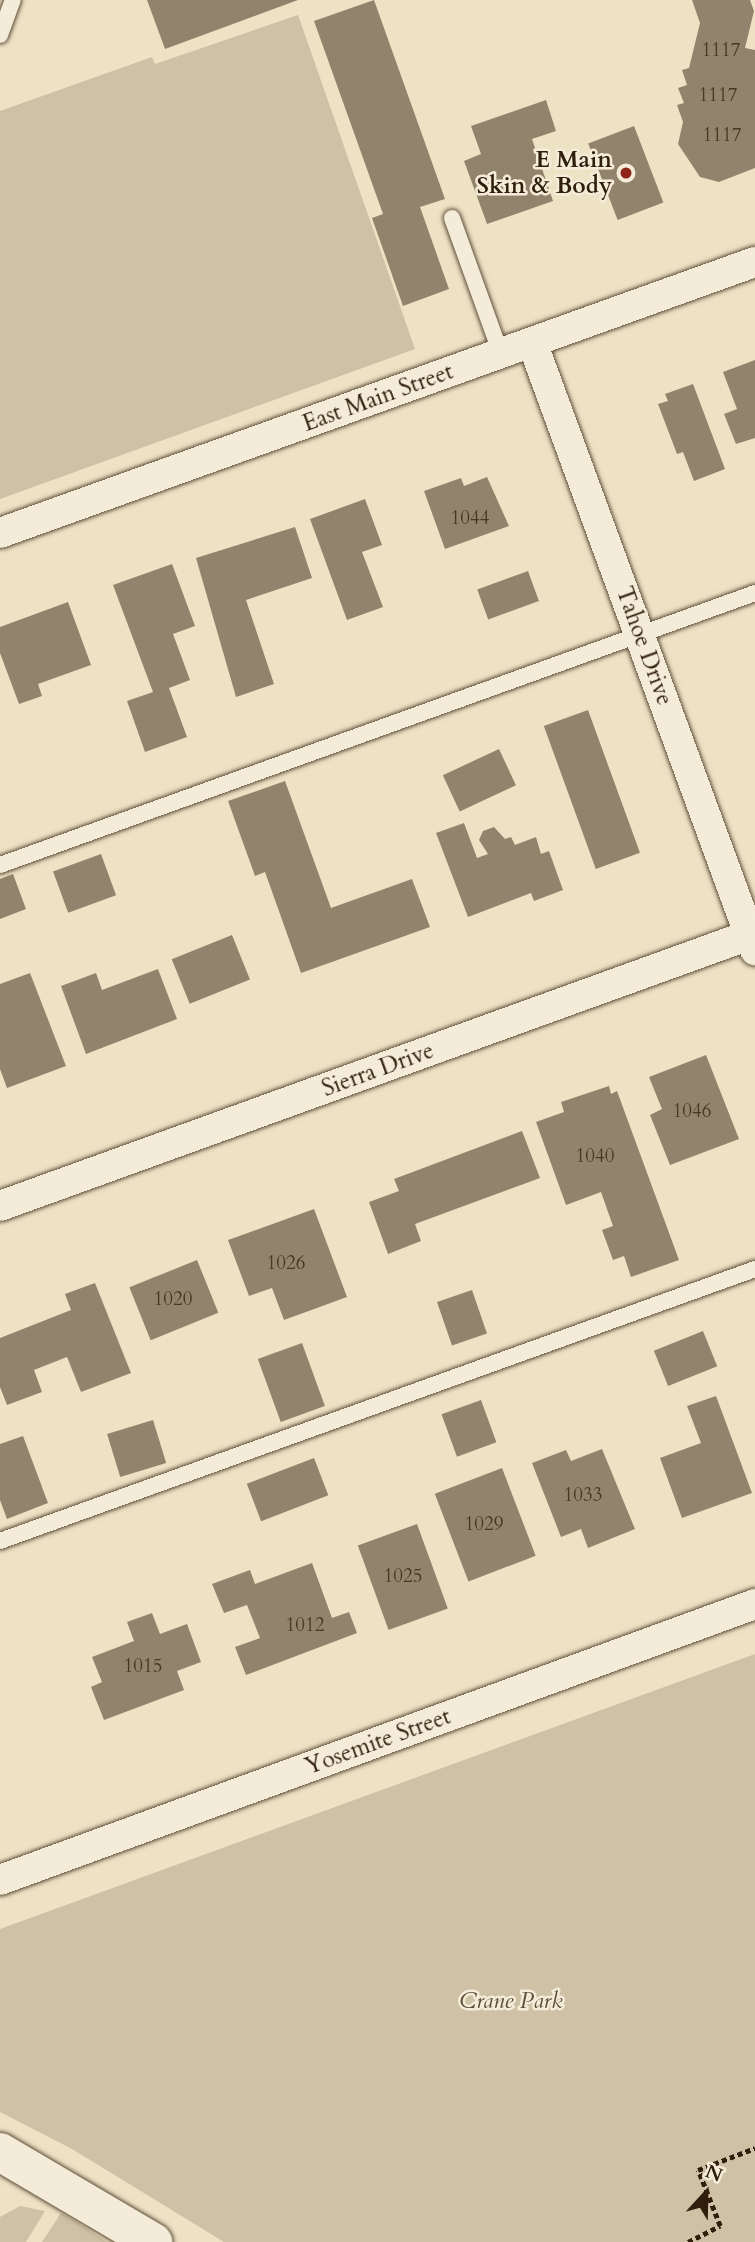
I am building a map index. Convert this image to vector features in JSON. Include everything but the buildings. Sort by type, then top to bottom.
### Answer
[{"type":"main road","points":[[0,2152],[153,2242]]},
{"type":"street","name":"East Main Street","points":[[0,533],[755,262]]},
{"type":"street","name":"Tahoe Drive","points":[[532,342],[753,939]]},
{"type":"street","name":"Sierra Drive","points":[[0,1206],[753,939]]},
{"type":"street","name":"Yosemite Street","points":[[0,1880],[755,1604]]},
{"type":"lane","points":[[0,35],[13,0]]},
{"type":"lane","points":[[452,218],[501,354]]},
{"type":"lane","points":[[0,865],[755,593]]},
{"type":"lane","points":[[0,1541],[755,1269]]},
{"type":"path","points":[[688,2242],[720,2226],[698,2170],[755,2148]]},
{"type":"green space","points":[[298,15],[415,349],[0,499],[0,111],[152,57],[155,64]]},
{"type":"green space","name":"Crane Park","points":[[755,1654],[755,2242],[224,2242],[72,2149],[0,2112],[0,1929]]},
{"type":"green space","points":[[20,2206],[45,2211],[26,2242],[0,2242],[0,2217]]},
{"type":"green space","points":[[61,2213],[78,2223],[107,2242],[42,2242]]},
{"type":"place","name":"E Main Skin & Body","points":[[626,173]]}]
